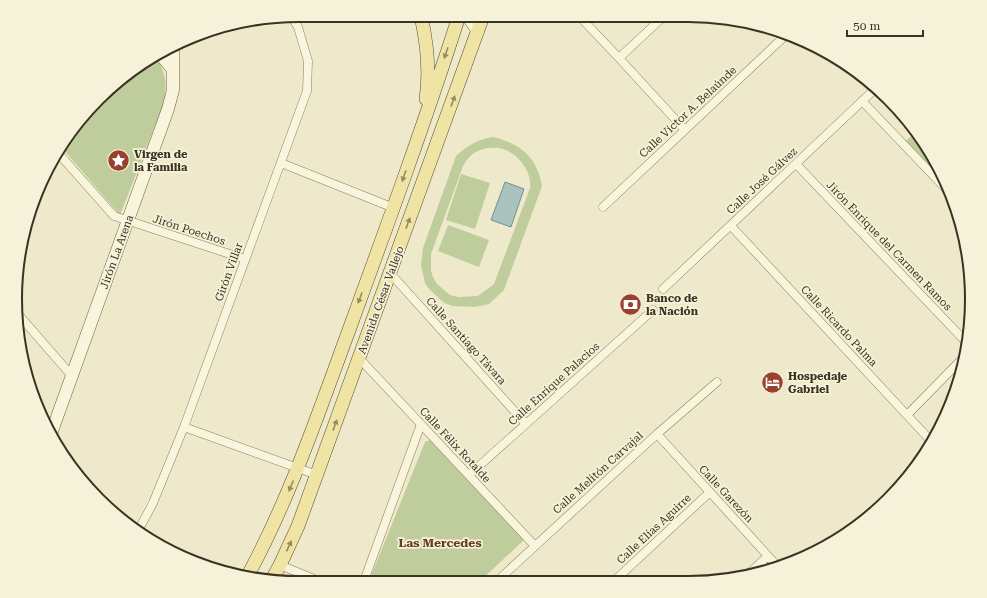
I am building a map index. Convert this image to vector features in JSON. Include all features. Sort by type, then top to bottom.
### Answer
[{"type":"main road","points":[[422,22],[425,34],[427,64],[426,94],[422,124]]},
{"type":"main road","name":"Avenida César Vallejo","points":[[250,572],[279,514],[298,468],[394,208],[457,22]]},
{"type":"main road","name":"Avenida César Vallejo","points":[[275,575],[298,526],[481,22]]},
{"type":"street","name":"Girón Villar","points":[[141,526],[153,503],[184,427],[307,91],[308,61],[298,27],[295,22]]},
{"type":"street","points":[[471,22],[478,31]]},
{"type":"street","points":[[585,22],[685,130]]},
{"type":"street","points":[[619,58],[659,22]]},
{"type":"street","name":"Calle Víctor A. Belaúnde","points":[[603,207],[782,39]]},
{"type":"street","name":"Jirón La Arena","points":[[53,427],[168,109],[172,90],[173,52]]},
{"type":"street","points":[[163,58],[173,70]]},
{"type":"street","name":"Calle José Gálvez","points":[[663,289],[872,92]]},
{"type":"street","points":[[862,101],[938,181]]},
{"type":"street","name":"Jirón Poechos","points":[[61,157],[114,216],[245,259]]},
{"type":"street","points":[[281,163],[394,208]]},
{"type":"street","name":"Jirón Enrique del Carmen Ramos","points":[[796,164],[962,338]]},
{"type":"street","name":"Calle Ricardo Palma","points":[[730,226],[928,438]]},
{"type":"street","name":"Calle Santiago Távara","points":[[390,273],[526,424]]},
{"type":"street","name":"Calle Enrique Palacios","points":[[469,475],[653,310]]},
{"type":"street","points":[[23,320],[72,376]]},
{"type":"street","name":"Calle Félix Rotalde","points":[[359,358],[535,546]]},
{"type":"street","points":[[907,415],[958,363]]},
{"type":"street","name":"Calle Melitón Carvajal","points":[[502,576],[657,434],[717,382]]},
{"type":"street","points":[[366,576],[421,424]]},
{"type":"street","points":[[184,427],[317,475]]},
{"type":"street","name":"Calle Garezón","points":[[657,434],[774,562]]},
{"type":"street","name":"Calle Elías Aguirre","points":[[619,576],[710,492]]},
{"type":"street","points":[[754,568],[768,556]]},
{"type":"street","points":[[280,565],[306,576]]},
{"type":"green space","points":[[158,60],[165,80],[164,103],[120,215],[65,151],[79,130],[103,103],[130,79]]},
{"type":"green space","points":[[912,136],[933,170],[906,141]]},
{"type":"green space","points":[[493,137],[511,143],[526,153],[536,167],[542,186],[504,290],[489,304],[475,307],[453,306],[444,303],[425,283],[421,265],[423,248],[456,156],[464,149],[482,139]],"holes":[[[487,148],[497,148],[509,151],[519,159],[527,170],[530,188],[494,284],[478,296],[459,297],[450,295],[437,284],[431,270],[431,254],[463,166],[473,154]]]},
{"type":"green space","points":[[461,174],[490,183],[475,229],[446,220]]},
{"type":"green space","points":[[448,225],[489,240],[479,267],[438,251]]},
{"type":"green space","points":[[430,440],[524,540],[485,576],[371,576],[425,442]]},
{"type":"water","points":[[505,182],[524,189],[511,227],[491,220]]},
{"type":"place","name":"Virgen de la Familia","points":[[118,160]]},
{"type":"place","name":"Banco de la Nación","points":[[630,304]]},
{"type":"place","name":"Hospedaje Gabriel","points":[[773,382]]},
{"type":"district","name":"Las Mercedes","points":[[440,543]]}]
